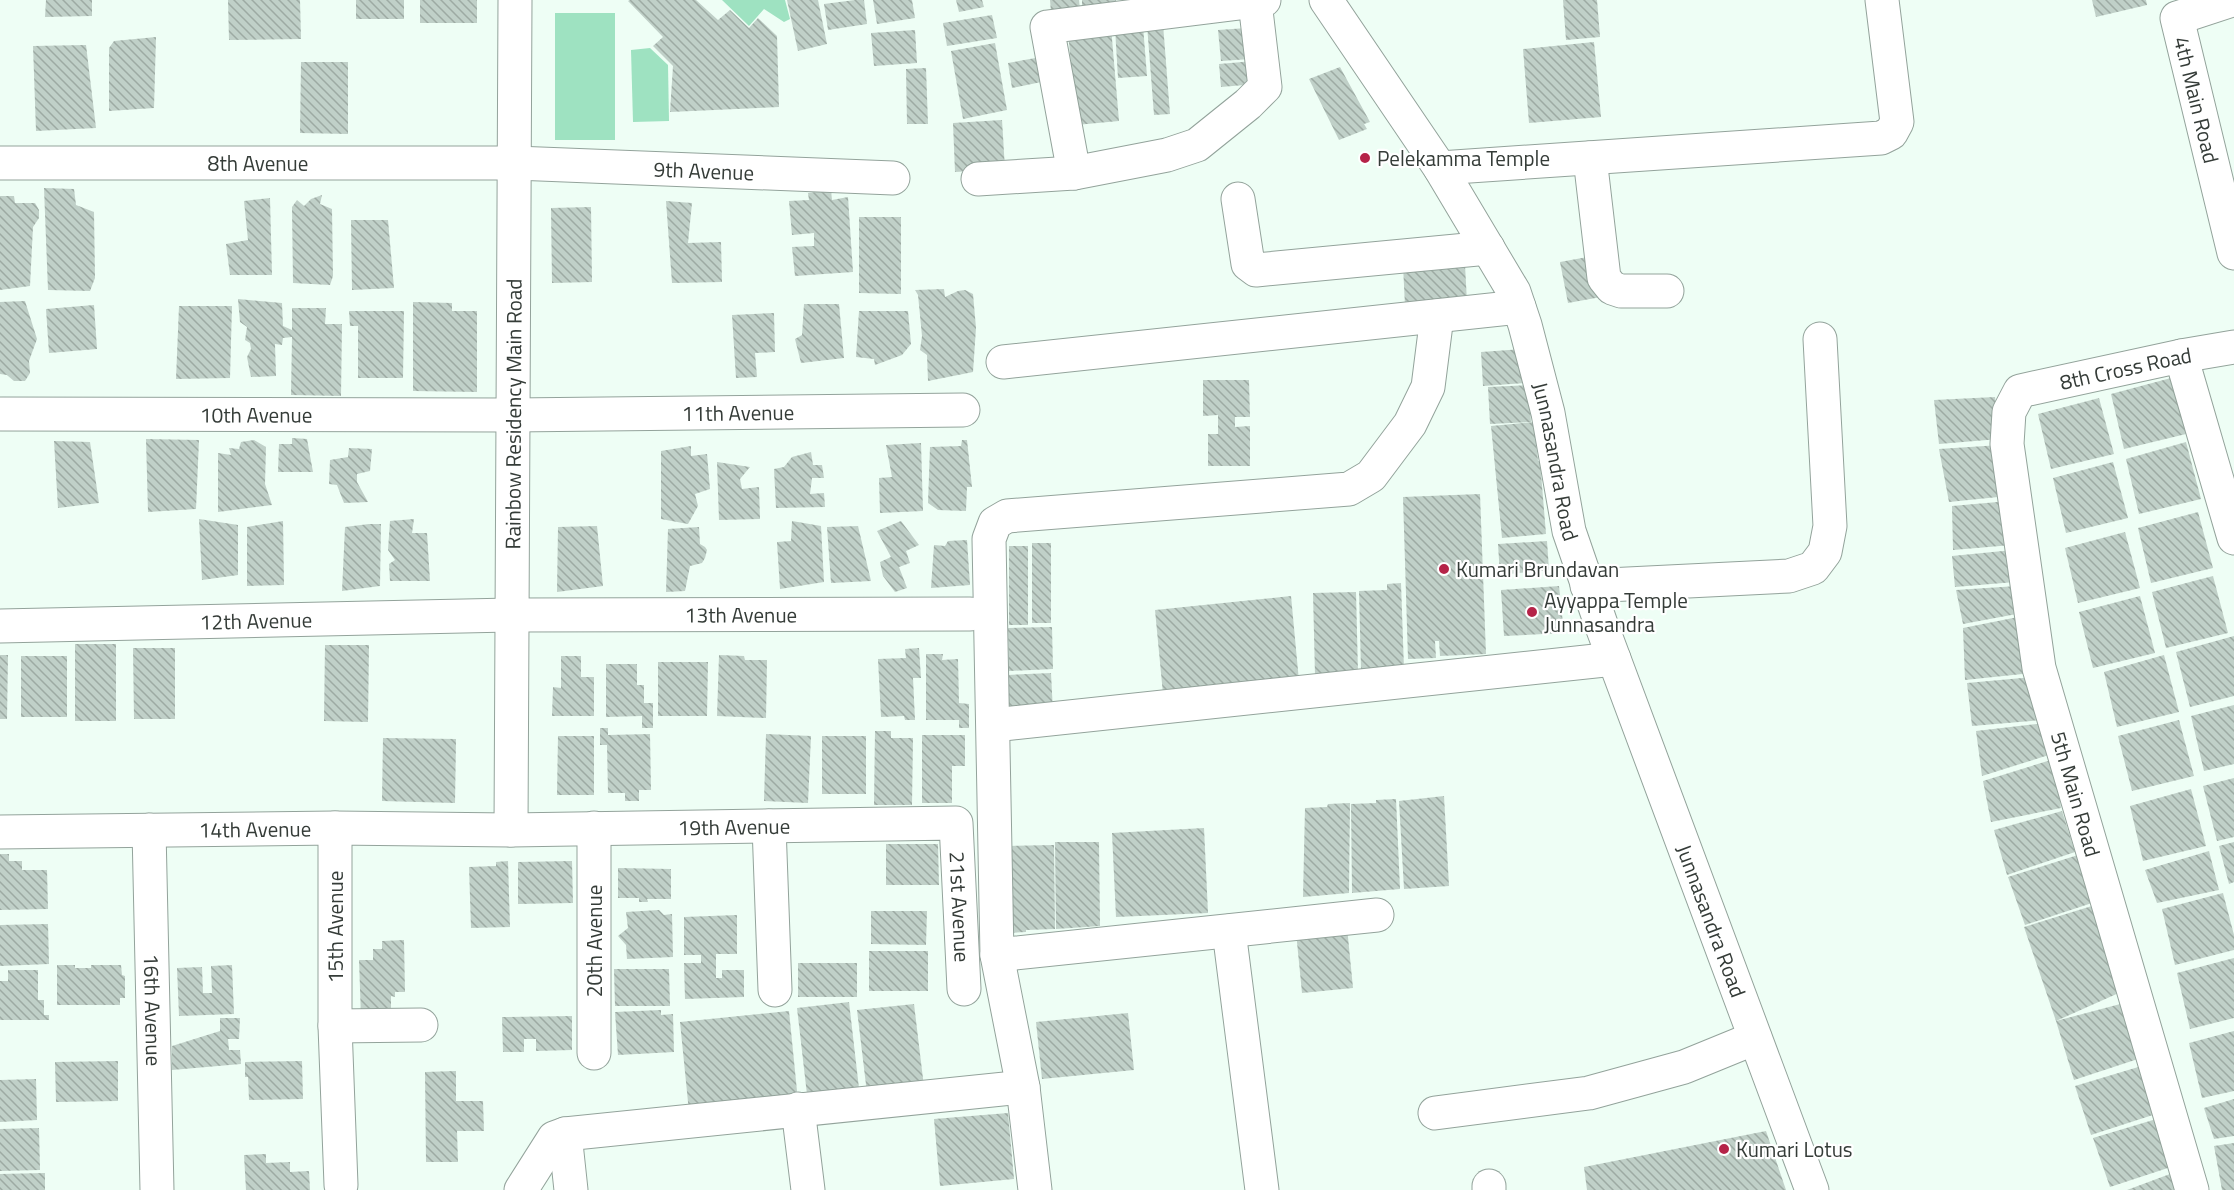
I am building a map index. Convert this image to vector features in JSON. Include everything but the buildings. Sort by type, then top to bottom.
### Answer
[{"type":"street","name":"Rainbow Residency Main Road","points":[[511,830],[514,0]]},
{"type":"street","points":[[1440,168],[1881,138],[1891,133],[1897,122],[1882,0]]},
{"type":"street","name":"4th Main Road","points":[[2232,0],[2177,18],[2224,173],[2234,254]]},
{"type":"street","points":[[978,179],[1074,173],[1167,155],[1197,145],[1248,104],[1265,87],[1259,1],[1043,13],[1074,173]]},
{"type":"street","name":"Junnasandra Road","points":[[1335,1],[1440,168],[1514,292],[1548,413],[1569,531],[1587,586],[1812,1190]]},
{"type":"street","points":[[1590,158],[1604,278],[1612,288],[1621,291],[1667,291]]},
{"type":"street","name":"8th Avenue","points":[[0,163],[514,163]]},
{"type":"street","name":"9th Avenue","points":[[514,163],[893,178]]},
{"type":"street","points":[[1238,199],[1248,264],[1256,270],[1488,248]]},
{"type":"street","points":[[1003,362],[1519,307]]},
{"type":"street","points":[[1035,1190],[1023,1087],[997,955],[989,539],[995,523],[1007,516],[1349,489],[1371,476],[1410,424],[1428,387],[1437,316]]},
{"type":"street","points":[[1587,586],[1789,576],[1813,568],[1825,552],[1830,526],[1820,339]]},
{"type":"street","name":"8th Cross Road","points":[[2020,391],[2181,356],[2234,347]]},
{"type":"street","points":[[2181,356],[2234,538]]},
{"type":"street","name":"5th Main Road","points":[[2020,391],[2009,412],[2007,444],[2039,668],[2192,1190]]},
{"type":"street","name":"11th Avenue","points":[[513,415],[963,410]]},
{"type":"street","name":"10th Avenue","points":[[0,414],[513,415]]},
{"type":"street","name":"13th Avenue","points":[[513,615],[970,614]]},
{"type":"street","name":"12th Avenue","points":[[0,626],[513,615]]},
{"type":"street","points":[[994,724],[1614,659]]},
{"type":"street","name":"19th Avenue","points":[[511,830],[956,823]]},
{"type":"street","name":"21st Avenue","points":[[956,823],[964,989]]},
{"type":"street","points":[[769,826],[775,990]]},
{"type":"street","name":"14th Avenue","points":[[0,832],[335,828],[511,830]]},
{"type":"street","name":"15th Avenue","points":[[335,828],[335,1026],[341,1185]]},
{"type":"street","name":"20th Avenue","points":[[594,828],[594,1053]]},
{"type":"street","name":"16th Avenue","points":[[149,830],[157,1190]]},
{"type":"street","points":[[997,955],[1377,915]]},
{"type":"street","points":[[1229,931],[1262,1190]]},
{"type":"street","points":[[335,1026],[421,1025]]},
{"type":"street","points":[[1436,1113],[1589,1093],[1684,1067],[1755,1038]]},
{"type":"street","points":[[521,1190],[554,1138],[564,1134],[1023,1087]]},
{"type":"street","points":[[798,1109],[808,1190]]},
{"type":"street","points":[[564,1134],[571,1190]]},
{"type":"green space","points":[[722,0],[785,0],[790,19],[784,22],[764,9],[749,26]]},
{"type":"green space","points":[[555,13],[615,13],[615,140],[555,140]]},
{"type":"green space","points":[[650,48],[668,65],[669,121],[633,122],[631,50]]},
{"type":"place","name":"Pelekamma Temple","points":[[1365,158]]},
{"type":"place","name":"Kumari Brundavan","points":[[1444,569]]},
{"type":"place","name":"Ayyappa Temple Junnasandra","points":[[1532,612]]},
{"type":"place","name":"Kumari Lotus","points":[[1724,1149]]}]
